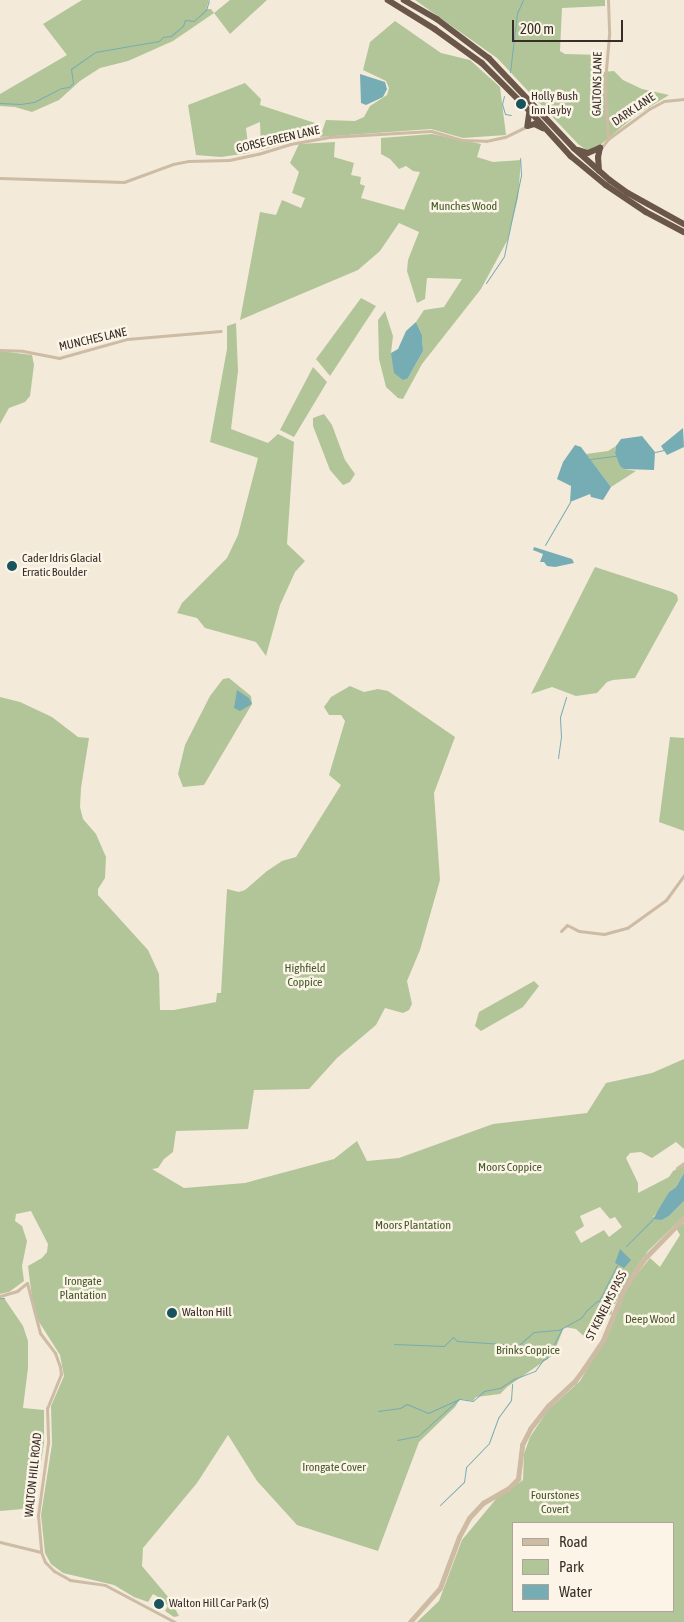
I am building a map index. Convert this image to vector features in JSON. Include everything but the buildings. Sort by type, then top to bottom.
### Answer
[{"type":"highway","points":[[388,0],[469,53],[530,111],[578,163],[606,185],[646,212],[684,232]]},
{"type":"highway","points":[[404,0],[437,19],[489,58],[574,148],[600,172],[628,193],[684,224]]},
{"type":"highway","points":[[530,111],[528,126],[538,125],[549,132]]},
{"type":"highway","points":[[574,148],[588,153],[600,148]]},
{"type":"highway","points":[[600,148],[598,158],[600,172]]},
{"type":"street","name":"GALTONS LANE","points":[[608,0],[609,35],[605,82],[608,139]]},
{"type":"street","name":"DARK LANE","points":[[600,148],[608,139],[656,105],[664,101],[684,99]]},
{"type":"street","name":"GORSE GREEN LANE","points":[[0,178],[124,182],[188,161],[229,160],[258,154],[290,144],[329,137],[431,131],[462,140],[486,141],[505,137],[528,126]]},
{"type":"street","name":"MUNCHES LANE","points":[[0,350],[24,351],[58,358],[127,339],[221,331]]},
{"type":"street","points":[[561,930],[567,925],[579,931],[604,934],[627,928],[666,900],[684,875]]},
{"type":"street","points":[[677,1168],[684,1164]]},
{"type":"street","name":"ST KENELMS PASS","points":[[410,1622],[440,1588],[459,1537],[469,1518],[483,1503],[509,1488],[518,1479],[522,1445],[530,1429],[548,1406],[574,1382],[583,1370],[603,1340],[625,1288],[635,1272],[646,1257],[684,1218]]},
{"type":"street","name":"WALTON HILL ROAD","points":[[0,1296],[17,1291],[27,1284],[40,1333],[55,1353],[60,1366],[61,1374],[47,1408],[48,1443],[38,1515],[40,1552]]},
{"type":"street","points":[[0,1542],[40,1552],[49,1567],[63,1577],[77,1582],[105,1585],[175,1622]]},
{"type":"green space","points":[[82,0],[209,0],[206,9],[211,9],[214,13],[173,41],[128,61],[100,68],[80,81],[59,100],[32,112],[15,107],[0,106],[0,94],[67,55],[43,24]]},
{"type":"green space","points":[[230,0],[267,0],[230,34],[214,13]]},
{"type":"green space","points":[[415,0],[605,0],[605,6],[562,8],[560,51],[565,54],[604,55],[603,72],[614,71],[623,80],[642,89],[669,95],[635,116],[593,151],[588,151],[578,144],[497,58]]},
{"type":"green space","points":[[395,21],[441,53],[470,60],[500,87],[506,135],[463,138],[431,129],[320,137],[326,120],[355,121],[364,117],[370,106],[387,95],[389,88],[386,81],[363,70],[370,42]]},
{"type":"green space","points":[[245,83],[261,99],[260,105],[318,124],[312,137],[261,150],[260,122],[246,128],[249,153],[221,157],[196,155],[188,105]]},
{"type":"green space","name":"Munches Wood","points":[[432,134],[481,144],[477,157],[493,162],[521,160],[518,198],[508,239],[481,289],[422,364],[403,399],[398,398],[386,387],[379,359],[378,320],[385,311],[393,336],[391,353],[408,378],[423,351],[422,335],[416,322],[424,310],[444,307],[462,279],[427,278],[425,299],[417,303],[407,271],[408,260],[419,232],[399,223],[380,251],[358,270],[240,320],[260,212],[276,215],[282,200],[301,208],[305,198],[292,193],[299,172],[290,163],[299,144],[335,142],[334,157],[354,163],[351,175],[361,177],[360,184],[365,186],[361,198],[404,210],[420,172],[413,171],[406,166],[399,169],[390,159],[381,154],[381,138]]},
{"type":"green space","points":[[361,298],[376,306],[330,376],[316,359]]},
{"type":"green space","points":[[236,323],[238,371],[231,429],[268,443],[278,434],[294,442],[287,544],[305,561],[295,572],[280,605],[266,656],[256,642],[205,628],[197,618],[177,613],[182,603],[227,558],[238,535],[258,458],[210,442],[227,349],[227,326]]},
{"type":"green space","points":[[0,351],[32,355],[34,365],[30,396],[25,402],[9,408],[0,424]]},
{"type":"green space","points":[[313,367],[327,382],[294,437],[280,430]]},
{"type":"green space","points":[[324,414],[332,425],[345,460],[355,474],[350,482],[343,485],[330,470],[313,426],[313,418]]},
{"type":"green space","points":[[616,446],[615,453],[624,469],[636,471],[611,487],[586,454],[608,451]]},
{"type":"green space","points":[[595,567],[672,592],[677,595],[678,600],[635,678],[607,682],[597,693],[576,696],[552,687],[531,694]]},
{"type":"green space","points":[[229,678],[251,696],[252,704],[204,785],[183,787],[178,774],[185,745],[210,696],[223,679]]},
{"type":"green space","points":[[350,686],[364,692],[378,689],[388,691],[455,737],[434,793],[440,880],[420,950],[407,981],[412,1004],[409,1010],[403,1013],[385,1008],[376,1025],[337,1058],[309,1089],[254,1090],[248,1129],[176,1131],[173,1152],[164,1159],[158,1168],[152,1169],[184,1188],[245,1183],[334,1159],[357,1141],[367,1161],[399,1158],[493,1124],[587,1113],[606,1083],[652,1073],[684,1059],[684,1149],[676,1142],[652,1158],[641,1152],[630,1153],[626,1158],[638,1183],[638,1193],[669,1177],[673,1171],[684,1165],[684,1173],[676,1187],[669,1192],[661,1208],[653,1217],[662,1220],[669,1216],[684,1201],[684,1216],[648,1251],[633,1272],[615,1304],[611,1304],[612,1314],[603,1317],[589,1341],[576,1329],[564,1327],[553,1355],[500,1394],[476,1397],[473,1401],[460,1399],[455,1407],[419,1442],[378,1551],[297,1525],[257,1481],[228,1435],[197,1483],[143,1548],[142,1566],[169,1598],[179,1616],[174,1617],[165,1611],[168,1606],[162,1599],[153,1594],[148,1602],[134,1597],[114,1585],[63,1573],[51,1564],[45,1553],[41,1515],[52,1444],[51,1406],[64,1376],[60,1355],[34,1314],[28,1266],[42,1258],[47,1252],[48,1244],[31,1211],[16,1214],[15,1221],[22,1226],[27,1241],[22,1266],[24,1281],[9,1292],[0,1294],[0,697],[20,702],[52,717],[78,737],[89,738],[80,807],[83,819],[96,834],[106,857],[105,878],[98,889],[98,895],[148,950],[159,974],[160,1010],[174,1010],[216,1002],[217,993],[221,993],[227,889],[239,892],[245,890],[282,861],[296,857],[341,785],[329,775],[345,721],[341,715],[329,715],[324,707],[331,697]],"holes":[[[600,1207],[610,1219],[615,1217],[622,1227],[609,1237],[604,1230],[581,1243],[575,1232],[584,1226],[580,1216]]]},
{"type":"green space","points":[[670,737],[684,738],[684,831],[659,822]]},
{"type":"green space","points":[[534,981],[539,986],[523,1007],[481,1031],[475,1026],[479,1012]]},
{"type":"green space","points":[[684,1223],[684,1622],[417,1622],[439,1601],[462,1540],[496,1499],[523,1480],[524,1454],[530,1437],[548,1410],[580,1381],[609,1333],[625,1293],[634,1278],[650,1258],[660,1267],[680,1235],[676,1228]]},
{"type":"green space","points":[[4,1298],[23,1326],[28,1341],[28,1368],[23,1408],[44,1410],[44,1443],[34,1508],[0,1511],[0,1299]]},
{"type":"water","points":[[360,74],[385,82],[387,89],[383,97],[366,105],[361,103]]},
{"type":"water","points":[[416,322],[422,335],[423,351],[408,378],[403,380],[394,373],[391,353],[398,349],[406,331]]},
{"type":"water","points":[[683,428],[684,447],[667,455],[661,446]]},
{"type":"water","points":[[642,436],[655,452],[654,470],[624,469],[620,466],[615,453],[616,446],[621,439]]},
{"type":"water","points":[[575,445],[581,447],[611,487],[603,500],[591,497],[590,494],[570,502],[571,486],[557,479],[563,462]]},
{"type":"water","points":[[534,547],[572,559],[574,563],[555,567],[547,566],[544,562],[540,562],[543,554],[533,550]]},
{"type":"water","points":[[237,690],[249,698],[252,704],[240,711],[234,708]]},
{"type":"water","points":[[684,1173],[684,1201],[669,1216],[662,1220],[653,1219],[669,1192],[676,1187]]},
{"type":"water","points":[[620,1249],[631,1260],[624,1268],[615,1263]]},
{"type":"waterway","points":[[0,103],[20,104],[34,102],[62,88],[69,87],[73,83],[71,69],[95,52],[159,41],[163,37],[171,36],[183,26],[185,20],[194,21],[206,10],[209,0]]},
{"type":"waterway","points":[[510,72],[517,13],[523,0]]},
{"type":"waterway","points":[[504,96],[502,104],[505,114],[511,115]]},
{"type":"waterway","points":[[486,283],[504,256],[521,175],[520,158]]},
{"type":"waterway","points":[[655,452],[664,450]]},
{"type":"waterway","points":[[590,459],[616,456]]},
{"type":"waterway","points":[[545,545],[570,502]]},
{"type":"waterway","points":[[558,758],[561,737],[560,717],[566,697]]},
{"type":"waterway","points":[[626,1246],[653,1219]]},
{"type":"waterway","points":[[394,1344],[444,1346],[453,1337],[457,1341],[504,1344],[512,1351],[534,1332],[559,1330],[581,1318],[586,1311],[599,1301],[617,1265]]},
{"type":"waterway","points":[[378,1411],[400,1408],[407,1404],[428,1413],[460,1399],[473,1401],[484,1391],[500,1388],[514,1379],[535,1371],[543,1360],[547,1358],[562,1329]]},
{"type":"waterway","points":[[440,1505],[464,1482],[466,1467],[489,1443],[498,1418],[511,1400],[512,1384]]},
{"type":"waterway","points":[[397,1440],[418,1436],[459,1399]]},
{"type":"place","name":"Holly Bush Inn layby","points":[[521,104]]},
{"type":"place","name":"Cader Idris Glacial Erratic Boulder","points":[[12,566]]},
{"type":"place","name":"Walton Hill","points":[[172,1313]]},
{"type":"place","name":"Walton Hill Car Park (S)","points":[[159,1604]]},
{"type":"park label","name":"Highfield Coppice","points":[[305,976]]},
{"type":"park label","name":"Moors Coppice","points":[[510,1168]]},
{"type":"park label","name":"Moors Plantation","points":[[413,1226]]},
{"type":"park label","name":"Irongate Plantation","points":[[83,1289]]},
{"type":"park label","name":"Deep Wood","points":[[650,1320]]},
{"type":"park label","name":"Brinks Coppice","points":[[528,1351]]},
{"type":"park label","name":"Irongate Cover","points":[[334,1468]]},
{"type":"park label","name":"Fourstones Covert","points":[[555,1503]]}]
